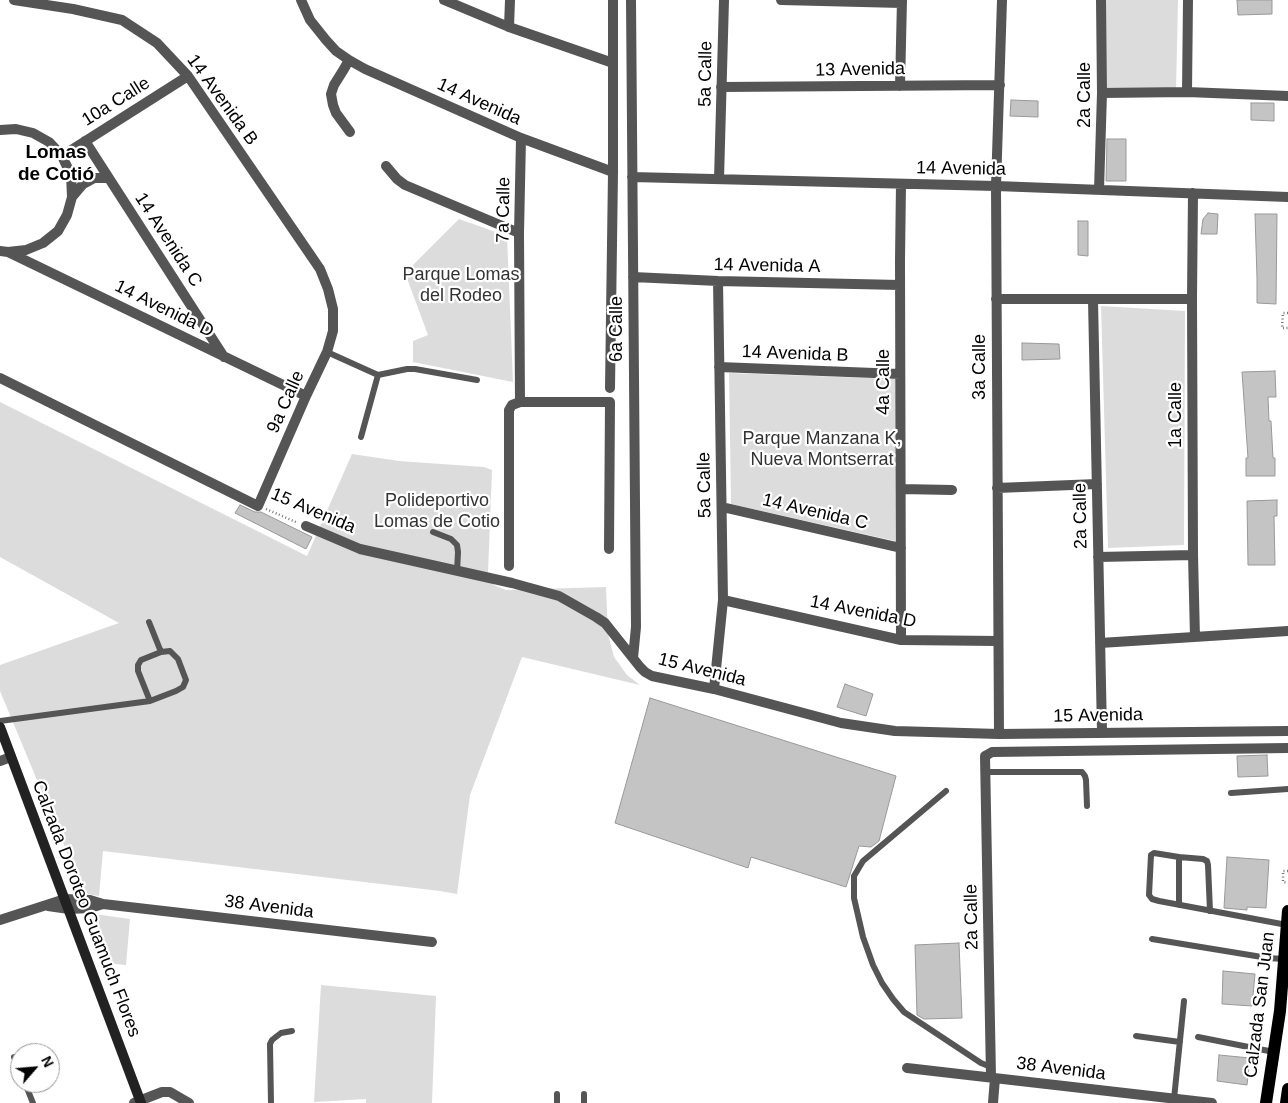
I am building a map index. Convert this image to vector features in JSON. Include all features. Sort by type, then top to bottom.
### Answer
[{"type":"main road","name":"Calzada Doroteo Guamuch Flores","points":[[0,727],[69,909],[138,1102]]},
{"type":"main road","name":"Calzada San Juan","points":[[1266,1103],[1280,1011],[1288,911]]},
{"type":"main road","points":[[1286,1103],[1288,1089]]},
{"type":"street","name":"14 Avenida B","points":[[14,0],[73,9],[122,20],[157,43],[188,76],[320,269],[333,308]]},
{"type":"street","name":"14 Avenida","points":[[301,0],[315,28],[336,50],[349,60],[379,76],[522,138],[613,172]]},
{"type":"street","points":[[444,0],[510,27],[613,63]]},
{"type":"street","points":[[510,0],[510,27]]},
{"type":"street","name":"6a Calle","points":[[610,388],[613,0]]},
{"type":"street","name":"6a Calle","points":[[631,0],[636,627],[633,658]]},
{"type":"street","name":"5a Calle","points":[[719,179],[724,0]]},
{"type":"street","points":[[781,0],[902,2],[900,86]]},
{"type":"street","name":"3a Calle","points":[[999,734],[996,186],[1002,0]]},
{"type":"street","name":"2a Calle","points":[[1099,190],[1102,93],[1101,0]]},
{"type":"street","points":[[1187,92],[1188,0]]},
{"type":"street","points":[[349,60],[334,85],[331,94],[336,113],[350,132]]},
{"type":"street","name":"10a Calle","points":[[62,156],[188,76]]},
{"type":"street","name":"13 Avenida","points":[[722,87],[1000,85]]},
{"type":"street","points":[[1102,93],[1187,92],[1288,96]]},
{"type":"street","points":[[0,130],[16,129],[33,133],[49,142],[62,156],[70,176],[72,197],[68,215],[58,231],[44,243],[26,250],[4,252]]},
{"type":"street","name":"7a Calle","points":[[520,402],[519,233],[522,138]]},
{"type":"street","name":"14 Avenida C","points":[[85,141],[224,356]]},
{"type":"street","points":[[386,166],[397,179],[405,184],[519,233]]},
{"type":"street","name":"14 Avenida","points":[[632,177],[996,186],[1288,197]]},
{"type":"street","points":[[72,197],[83,184],[94,178],[108,178]]},
{"type":"street","name":"4a Calle","points":[[901,184],[901,640]]},
{"type":"street","name":"1a Calle","points":[[1193,194],[1193,555],[1195,637]]},
{"type":"street","name":"14 Avenida D","points":[[4,252],[306,396]]},
{"type":"street","name":"14 Avenida A","points":[[633,277],[900,286]]},
{"type":"street","name":"5a Calle","points":[[714,688],[724,600],[718,281]]},
{"type":"street","points":[[996,299],[1192,299]]},
{"type":"street","name":"2a Calle","points":[[1093,300],[1102,732]]},
{"type":"street","name":"9a Calle","points":[[258,506],[327,352],[333,331],[333,308]]},
{"type":"street","name":"14 Avenida B","points":[[719,367],[900,374]]},
{"type":"street","name":"15 Avenida","points":[[0,378],[258,506]]},
{"type":"street","points":[[509,566],[509,410],[514,403],[610,402],[609,549]]},
{"type":"street","points":[[997,488],[1097,484]]},
{"type":"street","points":[[901,489],[952,490]]},
{"type":"street","name":"14 Avenida C","points":[[722,507],[901,548]]},
{"type":"street","name":"15 Avenida","points":[[306,526],[360,549],[512,583],[558,596],[605,624],[645,672],[652,676],[714,688],[842,723],[895,730],[999,734],[1288,731]]},
{"type":"street","points":[[1098,557],[1193,555]]},
{"type":"street","name":"14 Avenida D","points":[[724,600],[901,640],[998,641]]},
{"type":"street","points":[[1100,643],[1288,631]]},
{"type":"street","name":"2a Calle","points":[[993,1103],[985,756],[992,752],[1288,748]]},
{"type":"street","points":[[0,761],[12,757]]},
{"type":"street","name":"38 Avenida","points":[[47,906],[65,899],[90,900],[103,904],[432,942]]},
{"type":"street","name":"38 Avenida","points":[[0,920],[37,907],[47,906],[69,909],[90,908],[103,904]]},
{"type":"street","name":"38 Avenida","points":[[907,1068],[993,1074],[1212,1103]]},
{"type":"street","points":[[138,1102],[162,1092],[170,1092],[189,1103]]},
{"type":"lane","points":[[327,352],[378,375],[407,369],[477,380]]},
{"type":"lane","points":[[361,437],[378,375]]},
{"type":"lane","points":[[433,532],[452,539],[457,545],[457,572]]},
{"type":"lane","points":[[149,622],[161,652]]},
{"type":"lane","points":[[0,721],[150,701],[176,691],[183,687],[186,680],[178,659],[170,651],[161,652],[141,660],[138,665],[138,671],[150,701]]},
{"type":"lane","points":[[986,772],[1082,772],[1086,780],[1087,806]]},
{"type":"lane","points":[[1231,793],[1288,789]]},
{"type":"lane","points":[[946,791],[863,861],[854,876],[854,898],[863,937],[873,965],[893,999],[904,1012],[981,1063],[993,1074]]},
{"type":"lane","points":[[1210,910],[1207,861],[1204,859],[1154,853],[1151,855],[1149,895],[1152,899],[1287,925]]},
{"type":"lane","points":[[1179,857],[1179,905]]},
{"type":"lane","points":[[1152,939],[1284,960]]},
{"type":"lane","points":[[1174,1099],[1184,1001]]},
{"type":"lane","points":[[270,1103],[270,1044],[281,1033],[292,1031]]},
{"type":"lane","points":[[1136,1036],[1180,1042]]},
{"type":"lane","points":[[1198,1037],[1274,1052]]},
{"type":"lane","points":[[557,1094],[557,1103]]},
{"type":"lane","points":[[584,1094],[584,1103]]},
{"type":"path","points":[[1288,313],[1283,313],[1282,328],[1288,328]]},
{"type":"path","name":"15 Avenida","points":[[258,506],[306,526]]},
{"type":"path","points":[[1288,871],[1284,871],[1283,882],[1288,883]]},
{"type":"green space","points":[[1106,0],[1178,0],[1176,91],[1105,91]]},
{"type":"green space","name":"Parque Lomas del Rodeo","points":[[459,219],[507,236],[513,382],[413,362],[413,341],[428,335],[405,273]]},
{"type":"green space","points":[[1101,306],[1185,311],[1184,545],[1108,548]]},
{"type":"green space","name":"Parque Manzana K, Nueva Montserrat","points":[[729,373],[896,379],[895,541],[731,504]]},
{"type":"green space","name":"Polideportivo Lomas de Cotio","points":[[0,402],[307,556],[352,454],[399,461],[484,467],[492,470],[488,573],[494,585],[506,590],[606,587],[608,634],[614,657],[627,675],[640,685],[522,657],[470,795],[457,894],[103,851],[99,896],[81,893],[64,845],[0,691],[0,665],[119,623],[0,557]]},
{"type":"green space","points":[[87,913],[130,919],[126,965],[105,963]]},
{"type":"green space","points":[[321,985],[436,996],[432,1103],[366,1103],[366,1099],[314,1102]]},
{"type":"building","points":[[1237,0],[1272,0],[1272,14],[1238,15]]},
{"type":"building","points":[[1011,100],[1038,101],[1038,117],[1010,116]]},
{"type":"building","points":[[1251,103],[1274,103],[1274,121],[1251,120]]},
{"type":"building","points":[[1107,139],[1126,139],[1126,181],[1106,181]]},
{"type":"building","points":[[1208,213],[1218,214],[1217,234],[1201,234],[1203,219]]},
{"type":"building","points":[[1255,214],[1277,214],[1276,304],[1257,303]]},
{"type":"building","points":[[1078,221],[1088,221],[1088,256],[1078,255]]},
{"type":"building","points":[[1022,343],[1059,344],[1060,359],[1022,360]]},
{"type":"building","points":[[1275,371],[1276,397],[1268,397],[1273,458],[1275,458],[1275,476],[1246,476],[1246,458],[1248,458],[1242,372]]},
{"type":"building","points":[[1277,500],[1277,516],[1274,516],[1275,565],[1248,565],[1247,501]]},
{"type":"building","points":[[240,505],[255,512],[261,512],[312,537],[306,549],[235,513]]},
{"type":"building","points":[[845,684],[873,694],[866,716],[837,707]]},
{"type":"building","points":[[650,698],[896,776],[879,841],[871,847],[859,846],[846,887],[751,857],[748,868],[615,823]]},
{"type":"building","points":[[1267,755],[1268,776],[1238,777],[1237,756]]},
{"type":"building","points":[[1227,857],[1269,860],[1266,908],[1247,907],[1247,910],[1224,908]]},
{"type":"building","points":[[959,943],[962,1018],[924,1019],[917,1015],[915,945]]},
{"type":"building","points":[[1223,971],[1255,974],[1252,1006],[1222,1004]]},
{"type":"building","points":[[1219,1055],[1250,1058],[1247,1085],[1217,1081]]},
{"type":"district","name":"Lomas de Cotió","points":[[56,164]]}]
